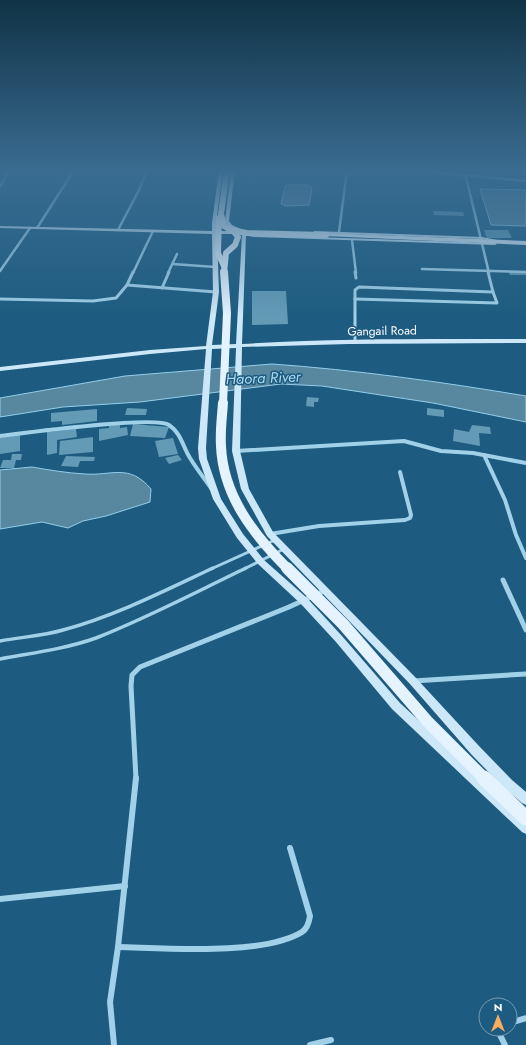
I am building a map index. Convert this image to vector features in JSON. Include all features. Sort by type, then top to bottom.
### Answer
[{"type":"main road","points":[[219,219],[218,253],[227,313],[221,446],[225,473],[229,487],[243,516],[266,547],[348,629],[427,721],[456,752],[526,818]]},
{"type":"main road","points":[[222,219],[224,226],[238,237],[236,245]]},
{"type":"main road","points":[[230,230],[247,233],[526,243]]},
{"type":"main road","points":[[220,267],[226,253],[236,245],[259,238],[326,236]]},
{"type":"street","points":[[37,228],[43,219]]},
{"type":"street","points":[[118,230],[124,219]]},
{"type":"street","points":[[215,219],[213,233],[220,267],[208,356],[202,448],[203,459],[218,499]]},
{"type":"street","points":[[227,219],[230,226],[244,234],[262,231],[339,232],[482,241]]},
{"type":"street","points":[[339,232],[341,219]]},
{"type":"street","points":[[355,299],[497,303],[493,292],[476,219]]},
{"type":"street","points":[[0,227],[244,234],[253,236],[352,240],[482,241]]},
{"type":"street","points":[[0,271],[30,228]]},
{"type":"street","points":[[0,299],[102,301],[119,296],[127,285],[153,231]]},
{"type":"street","points":[[244,234],[236,432],[236,452],[244,489],[272,537],[326,590],[413,681],[508,784],[526,799]]},
{"type":"street","points":[[352,240],[356,278]]},
{"type":"street","points":[[162,288],[177,254]]},
{"type":"street","points":[[173,264],[220,267]]},
{"type":"street","points":[[422,269],[526,272]]},
{"type":"street","points":[[127,285],[216,292]]},
{"type":"street","points":[[355,342],[355,290],[362,287],[493,292]]},
{"type":"street","name":"Gangail Road","points":[[0,370],[172,350],[239,346],[355,342],[526,341]]},
{"type":"street","points":[[0,436],[116,424],[145,422],[168,424],[178,433],[190,458],[218,499],[240,536],[261,562],[304,601],[339,639],[396,706],[526,828]]},
{"type":"street","points":[[236,452],[404,441],[441,451],[484,455],[526,463]]},
{"type":"street","points":[[484,455],[505,500],[516,535],[526,558]]},
{"type":"street","points":[[272,537],[319,526],[405,520],[410,518],[411,515],[400,472]]},
{"type":"street","points":[[503,580],[526,630]]},
{"type":"street","points":[[114,1045],[110,1002],[118,947],[135,796],[136,765],[131,686],[134,670],[140,666],[304,601],[326,590]]},
{"type":"street","points":[[413,681],[526,674]]},
{"type":"street","points":[[118,947],[248,946],[278,940],[302,932],[307,927],[310,916],[290,848]]},
{"type":"street","points":[[0,899],[125,886]]},
{"type":"street","points":[[310,1045],[331,1040]]},
{"type":"lane","points":[[0,641],[62,630],[90,621],[131,605],[252,550],[272,537]]},
{"type":"lane","points":[[0,659],[64,647],[95,638],[160,610],[261,562],[284,549]]},
{"type":"water","points":[[489,219],[526,219],[526,226],[491,225]]},
{"type":"water","name":"Haora River","points":[[272,364],[399,377],[526,396],[526,422],[433,403],[322,386],[281,384],[140,402],[63,407],[0,417],[0,398],[125,376]]},
{"type":"water","points":[[32,467],[85,474],[128,473],[143,481],[151,489],[150,502],[106,516],[83,521],[68,528],[42,522],[0,529],[0,470]]},
{"type":"building","points":[[484,230],[508,230],[512,238],[487,238]]},
{"type":"building","points":[[509,272],[526,272],[526,275],[510,275]]},
{"type":"building","points":[[252,291],[286,291],[288,324],[252,325]]},
{"type":"building","points":[[307,397],[319,398],[318,402],[314,402],[314,407],[306,406]]},
{"type":"building","points":[[127,408],[147,409],[146,415],[125,415]]},
{"type":"building","points":[[427,408],[444,410],[444,417],[427,415]]},
{"type":"building","points":[[97,409],[97,421],[62,425],[62,421],[51,422],[51,413]]},
{"type":"building","points":[[133,424],[169,427],[165,438],[130,436]]},
{"type":"building","points":[[109,425],[120,425],[120,428],[127,427],[128,435],[99,441],[99,429],[109,428]]},
{"type":"building","points":[[472,425],[490,427],[491,434],[479,433],[480,446],[453,441],[454,429],[469,432]]},
{"type":"building","points":[[76,429],[77,437],[57,440],[57,453],[47,455],[47,432]]},
{"type":"building","points":[[20,434],[20,451],[0,454],[0,438]]},
{"type":"building","points":[[93,437],[93,452],[59,455],[60,441]]},
{"type":"building","points":[[173,438],[178,454],[159,457],[155,441]]},
{"type":"building","points":[[12,454],[22,454],[21,460],[16,460],[14,468],[0,468],[3,460],[11,460]]},
{"type":"building","points":[[178,455],[182,460],[169,464],[165,458]]},
{"type":"building","points":[[66,456],[95,457],[94,461],[80,461],[78,467],[61,466]]}]
